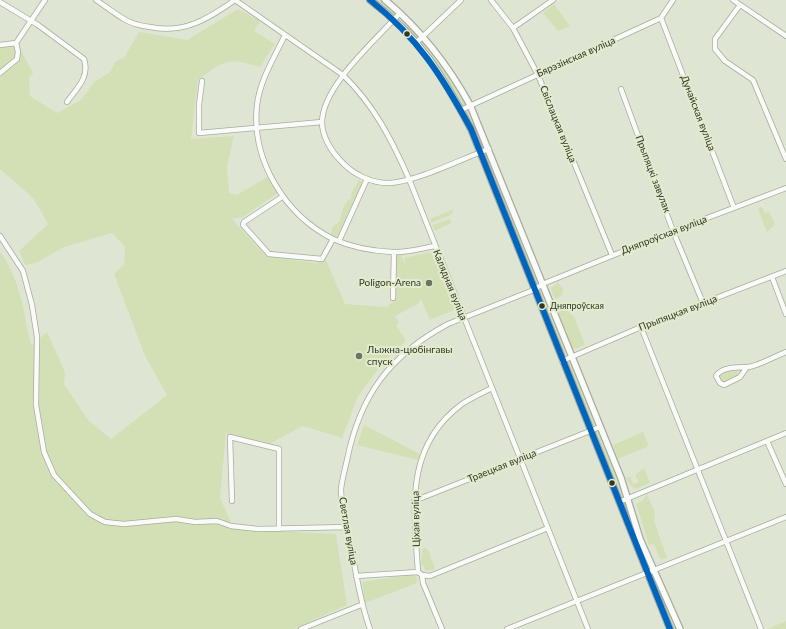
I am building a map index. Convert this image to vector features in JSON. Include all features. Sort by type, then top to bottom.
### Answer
[{"type":"street","points":[[0,73],[17,59],[18,52],[16,43],[45,0]]},
{"type":"street","points":[[96,0],[125,20],[155,28],[178,29],[208,19],[235,0]]},
{"type":"street","name":"Калядная вуліца","points":[[235,0],[343,75],[374,110],[390,138],[409,179],[434,246],[521,459],[588,629]]},
{"type":"street","points":[[370,0],[394,19],[417,42],[442,76],[471,129],[562,361],[670,629]]},
{"type":"street","points":[[385,0],[423,36],[444,62],[470,105],[600,426],[628,498],[640,539],[680,629]]},
{"type":"street","points":[[417,42],[461,0]]},
{"type":"street","name":"Свіслацкая вуліца","points":[[491,0],[513,28],[538,75],[612,255]]},
{"type":"street","points":[[513,28],[553,0]]},
{"type":"street","points":[[661,18],[673,0]]},
{"type":"street","points":[[733,0],[786,36]]},
{"type":"street","points":[[0,2],[84,59],[87,67],[86,75],[67,102]]},
{"type":"street","points":[[740,5],[715,39],[715,49],[725,61],[753,80],[786,159]]},
{"type":"street","points":[[400,13],[343,75],[330,94],[322,122],[325,135],[334,154],[344,165],[367,179],[382,183],[409,179],[488,149]]},
{"type":"street","name":"Бярэзінская вуліца","points":[[461,110],[661,18]]},
{"type":"street","name":"Дунайская вуліца","points":[[661,18],[734,208]]},
{"type":"street","points":[[285,35],[264,77],[257,104],[256,128],[261,153],[269,174],[282,197],[318,231],[338,241],[379,251],[394,252],[434,246]]},
{"type":"street","points":[[0,45],[16,43]]},
{"type":"street","points":[[202,81],[199,105],[199,133],[322,122]]},
{"type":"street","name":"Прыпяцкі завулак","points":[[621,89],[673,231],[703,303]]},
{"type":"street","points":[[338,241],[367,179]]},
{"type":"street","name":"Дняпроўская вуліца","points":[[534,289],[612,255],[786,188]]},
{"type":"street","points":[[282,197],[244,222],[244,227],[269,254],[322,259],[333,239]]},
{"type":"street","points":[[0,236],[23,271],[32,305],[37,337],[36,405],[44,452],[54,475],[72,496],[97,519],[105,522],[124,524],[176,520],[217,522],[231,526],[279,529],[347,527]]},
{"type":"street","points":[[393,298],[394,252]]},
{"type":"street","name":"Прыпяцкая вуліца","points":[[562,361],[641,327],[786,271]]},
{"type":"street","points":[[772,277],[786,314]]},
{"type":"street","name":"Светлая вуліца","points":[[370,629],[361,605],[341,490],[350,446],[364,405],[389,368],[401,356],[436,330],[534,289]]},
{"type":"street","points":[[641,327],[761,629]]},
{"type":"street","points":[[747,367],[736,380],[724,385],[717,380],[716,376],[719,372],[735,367],[747,367],[786,352]]},
{"type":"street","name":"Ціхая вуліца","points":[[442,629],[420,573],[414,500],[416,475],[422,458],[437,428],[462,404],[492,388]]},
{"type":"street","name":"Траецкая вуліца","points":[[414,500],[521,459],[600,426]]},
{"type":"street","points":[[619,502],[786,433]]},
{"type":"street","points":[[232,501],[230,437],[279,449],[279,529]]},
{"type":"street","points":[[767,441],[786,484]]},
{"type":"street","points":[[508,629],[786,517]]},
{"type":"street","points":[[356,576],[420,573],[430,576],[548,528]]},
{"type":"street","points":[[301,629],[361,605]]},
{"type":"green space","points":[[374,0],[381,0],[396,14],[394,16]]},
{"type":"green space","points":[[554,4],[570,26],[558,31],[543,13]]},
{"type":"green space","points":[[238,9],[260,21],[254,31],[275,44],[260,67],[240,62],[227,62],[214,68],[198,80],[191,139],[234,136],[227,166],[229,193],[237,195],[267,177],[278,193],[243,217],[232,219],[266,256],[316,263],[325,258],[345,304],[387,307],[396,299],[396,255],[401,255],[406,267],[404,258],[431,252],[456,309],[430,320],[421,299],[418,304],[395,316],[399,322],[396,325],[406,341],[385,360],[358,396],[342,438],[303,426],[267,445],[226,433],[220,498],[234,529],[336,534],[347,605],[294,629],[0,629],[0,252],[7,262],[17,284],[31,345],[47,332],[65,372],[64,384],[88,420],[111,439],[167,395],[145,356],[114,274],[124,265],[125,247],[112,233],[64,247],[36,263],[25,265],[19,251],[48,224],[33,198],[0,169],[0,47],[18,45],[33,73],[29,79],[30,96],[57,113],[81,100],[94,82],[110,72],[116,61],[124,58],[139,32],[187,40]]},
{"type":"green space","points":[[406,21],[420,37],[418,39],[403,25]]},
{"type":"green space","points":[[424,41],[440,60],[467,105],[462,107],[453,89],[421,43]]},
{"type":"green space","points":[[470,109],[485,147],[482,150],[465,112]]},
{"type":"green space","points":[[485,153],[489,154],[538,282],[537,284],[534,284]]},
{"type":"green space","points":[[359,180],[363,182],[363,185],[350,208],[339,234],[337,237],[331,235],[333,226],[340,221],[343,208],[346,202],[351,198],[351,194]]},
{"type":"green space","points":[[760,207],[763,208],[765,214],[769,211],[775,225],[767,232],[758,209]]},
{"type":"green space","points":[[454,209],[451,215],[431,223],[430,219]]},
{"type":"green space","points":[[450,219],[451,223],[435,231],[432,225]]},
{"type":"green space","points":[[558,282],[563,289],[562,295],[556,299],[553,296],[551,288]]},
{"type":"green space","points":[[540,290],[542,291],[566,351],[562,352],[538,292]]},
{"type":"green space","points":[[564,307],[574,317],[585,345],[573,350],[558,311]]},
{"type":"green space","points":[[570,360],[596,425],[591,427],[566,362]]},
{"type":"green space","points":[[737,370],[738,376],[729,382],[721,382],[719,374],[726,371]]},
{"type":"green space","points":[[364,425],[420,454],[418,460],[357,445]]},
{"type":"green space","points":[[598,430],[624,495],[622,498],[593,432]]},
{"type":"green space","points":[[643,432],[649,446],[618,459],[613,445]]},
{"type":"green space","points":[[644,468],[650,483],[635,489],[629,484],[626,477],[631,477],[633,484],[639,482],[635,475]]},
{"type":"green space","points":[[647,494],[655,513],[654,521],[667,558],[660,559],[654,544],[649,545],[636,504],[642,501]]},
{"type":"green space","points":[[627,503],[649,567],[647,567],[623,504]]},
{"type":"green space","points":[[424,548],[428,549],[435,569],[425,571],[424,566],[421,564],[422,550]]},
{"type":"green space","points":[[414,574],[418,580],[417,583],[365,603],[362,582]]},
{"type":"green space","points":[[652,576],[677,629],[672,629]]},
{"type":"green space","points":[[786,621],[786,629],[767,629]]},
{"type":"transit line","points":[[370,0],[402,29],[428,59],[450,92],[471,129],[670,629]]},
{"type":"place","name":"Poligon-Arena","points":[[429,283]]},
{"type":"place","name":"Дняпроўская","points":[[542,306]]},
{"type":"place","name":"Лыжна-цюбінгавы спуск","points":[[359,356]]}]
